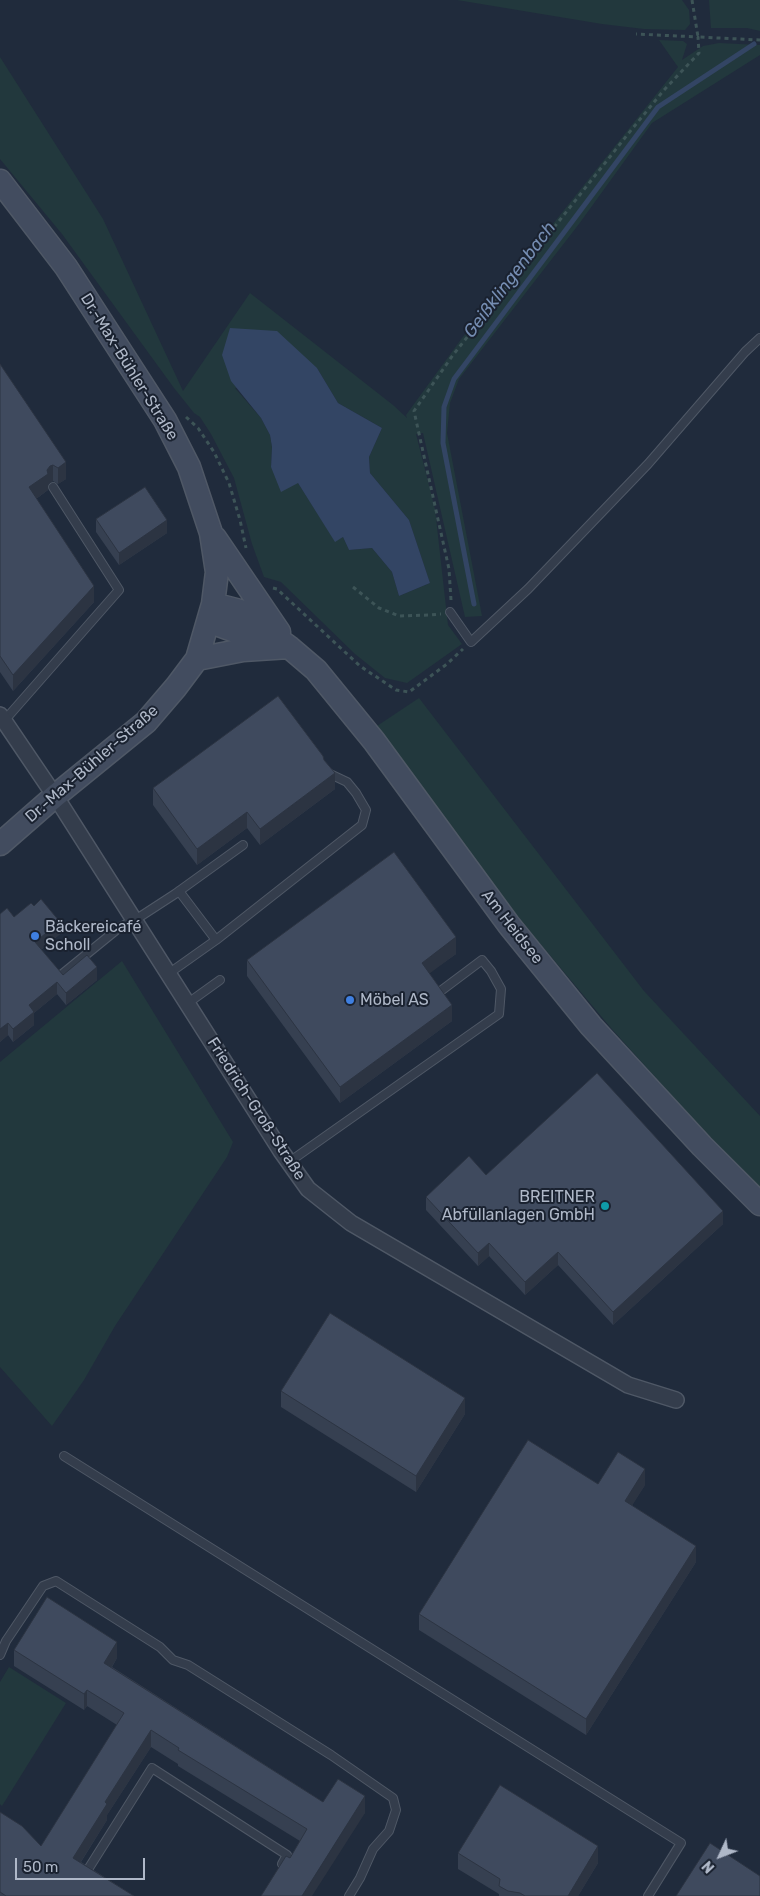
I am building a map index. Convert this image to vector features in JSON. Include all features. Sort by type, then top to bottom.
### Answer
[{"type":"main road","name":"Dr.-Max-Bühler-Straße","points":[[0,182],[66,267],[165,420],[189,468],[211,533],[217,572],[211,613],[198,659],[146,722],[55,796],[0,844]]},
{"type":"main road","points":[[198,659],[284,643],[211,533]]},
{"type":"main road","name":"Am Heidsee","points":[[211,613],[240,611],[284,643],[316,670],[374,741],[509,925],[591,1026],[702,1146],[760,1204]]},
{"type":"street","name":"Friedrich-Groß-Straße","points":[[2,718],[55,796],[308,1189],[351,1223],[628,1385],[676,1400]]},
{"type":"lane","points":[[450,612],[471,642],[528,589],[648,464],[745,352],[760,338]]},
{"type":"lane","points":[[2,718],[119,590],[53,488]]},
{"type":"lane","points":[[168,974],[216,940],[362,825],[366,810],[356,793],[347,782],[328,773]]},
{"type":"lane","points":[[61,975],[120,927],[135,920],[179,891],[243,845]]},
{"type":"lane","points":[[179,891],[216,940]]},
{"type":"lane","points":[[289,1162],[499,1014],[501,989],[491,970],[482,960],[438,993]]},
{"type":"lane","points":[[188,1003],[220,980]]},
{"type":"lane","points":[[64,1456],[681,1843],[648,1896]]},
{"type":"lane","points":[[0,1656],[6,1641],[43,1586],[56,1581],[160,1647],[172,1660],[188,1665],[331,1755],[393,1798],[396,1810],[389,1831],[373,1849],[360,1878],[349,1896]]},
{"type":"lane","points":[[87,1871],[152,1768],[287,1855],[277,1872]]},
{"type":"path","points":[[450,612],[452,607],[449,569],[414,411],[453,355],[628,134],[664,90],[699,53],[692,0]]},
{"type":"path","points":[[636,34],[760,40]]},
{"type":"path","points":[[266,586],[277,589],[360,666],[396,690],[409,692],[447,664],[471,642]]},
{"type":"path","points":[[353,587],[379,608],[399,616],[429,616]]},
{"type":"green space","points":[[457,0],[682,0],[689,10],[690,24],[685,30],[644,29]]},
{"type":"green space","points":[[709,0],[760,0],[760,31],[747,28],[711,28]]},
{"type":"green space","points":[[659,40],[683,41],[687,44],[682,60],[703,46],[719,43],[760,45],[760,55],[652,123],[579,224],[459,379],[450,403],[447,433],[482,616],[465,617],[423,433],[416,434],[435,509],[448,625],[462,644],[407,683],[385,678],[355,654],[281,582],[264,577],[252,544],[234,478],[211,434],[200,417],[194,413],[174,388],[62,234],[0,159],[0,57],[103,219],[183,391],[250,293],[407,418],[406,415],[462,338],[678,67]],"holes":[[[317,368],[338,403],[382,428],[369,457],[370,473],[409,520],[430,583],[399,596],[392,572],[372,548],[349,550],[343,537],[335,541],[298,483],[271,467],[272,447],[270,435],[261,418],[235,388]]]},
{"type":"green space","points":[[419,698],[644,991],[760,1116],[760,1188],[692,1118],[611,1028],[532,934],[462,846],[377,726]]},
{"type":"green space","points":[[122,961],[233,1142],[227,1157],[115,1326],[84,1380],[52,1426],[0,1367],[0,1062]]},
{"type":"green space","points":[[9,1667],[66,1703],[2,1806],[0,1804],[0,1682]]},
{"type":"water","points":[[230,328],[277,331],[317,368],[338,403],[382,428],[369,457],[370,473],[409,520],[430,583],[399,596],[392,572],[372,548],[349,550],[343,537],[335,542],[298,483],[281,492],[271,467],[272,447],[270,435],[261,418],[231,381],[222,355]]},
{"type":"building","points":[[0,364],[66,462],[58,468],[53,465],[50,466],[47,470],[48,474],[29,487],[94,586],[13,675],[0,656]]},
{"type":"building","points":[[145,487],[167,520],[119,553],[96,519]]},
{"type":"building","points":[[278,696],[335,773],[260,829],[247,812],[197,849],[153,788]]},
{"type":"building","name":"Möbel AS","points":[[394,852],[456,937],[422,963],[452,1005],[340,1087],[247,960]]},
{"type":"building","points":[[41,899],[60,922],[35,942],[63,975],[87,955],[97,967],[66,993],[57,982],[29,1005],[34,1012],[13,1029],[8,1023],[0,1029],[0,914],[7,908],[14,917],[31,903],[34,906]]},
{"type":"building","name":"BREITNER Abfüllanlagen GmbH","points":[[597,1073],[723,1211],[613,1312],[558,1252],[525,1282],[489,1243],[478,1253],[426,1197],[469,1156],[486,1175]]},
{"type":"building","points":[[330,1313],[465,1398],[416,1476],[281,1391]]},
{"type":"building","points":[[528,1440],[598,1484],[618,1452],[645,1469],[625,1501],[696,1546],[586,1719],[419,1614]]},
{"type":"building","points":[[47,1597],[117,1642],[104,1663],[323,1802],[338,1779],[365,1796],[302,1896],[261,1896],[286,1856],[290,1858],[307,1829],[178,1750],[179,1748],[151,1730],[105,1802],[107,1804],[73,1858],[134,1896],[6,1896],[0,1892],[0,1812],[22,1826],[41,1846],[124,1713],[87,1690],[84,1694],[14,1650]]},
{"type":"building","points":[[500,1785],[598,1846],[568,1896],[525,1896],[508,1891],[499,1886],[500,1879],[458,1853]]},
{"type":"building","points":[[710,1843],[760,1876],[760,1896],[676,1896]]},
{"type":"waterway","name":"Geißklingenbach","points":[[474,604],[443,443],[444,407],[454,379],[658,107],[754,44]]},
{"type":"place","name":"Bäckereicafé Scholl","points":[[35,936]]},
{"type":"place","name":"Möbel AS","points":[[350,1000]]},
{"type":"place","name":"BREITNER Abfüllanlagen GmbH","points":[[605,1206]]}]
